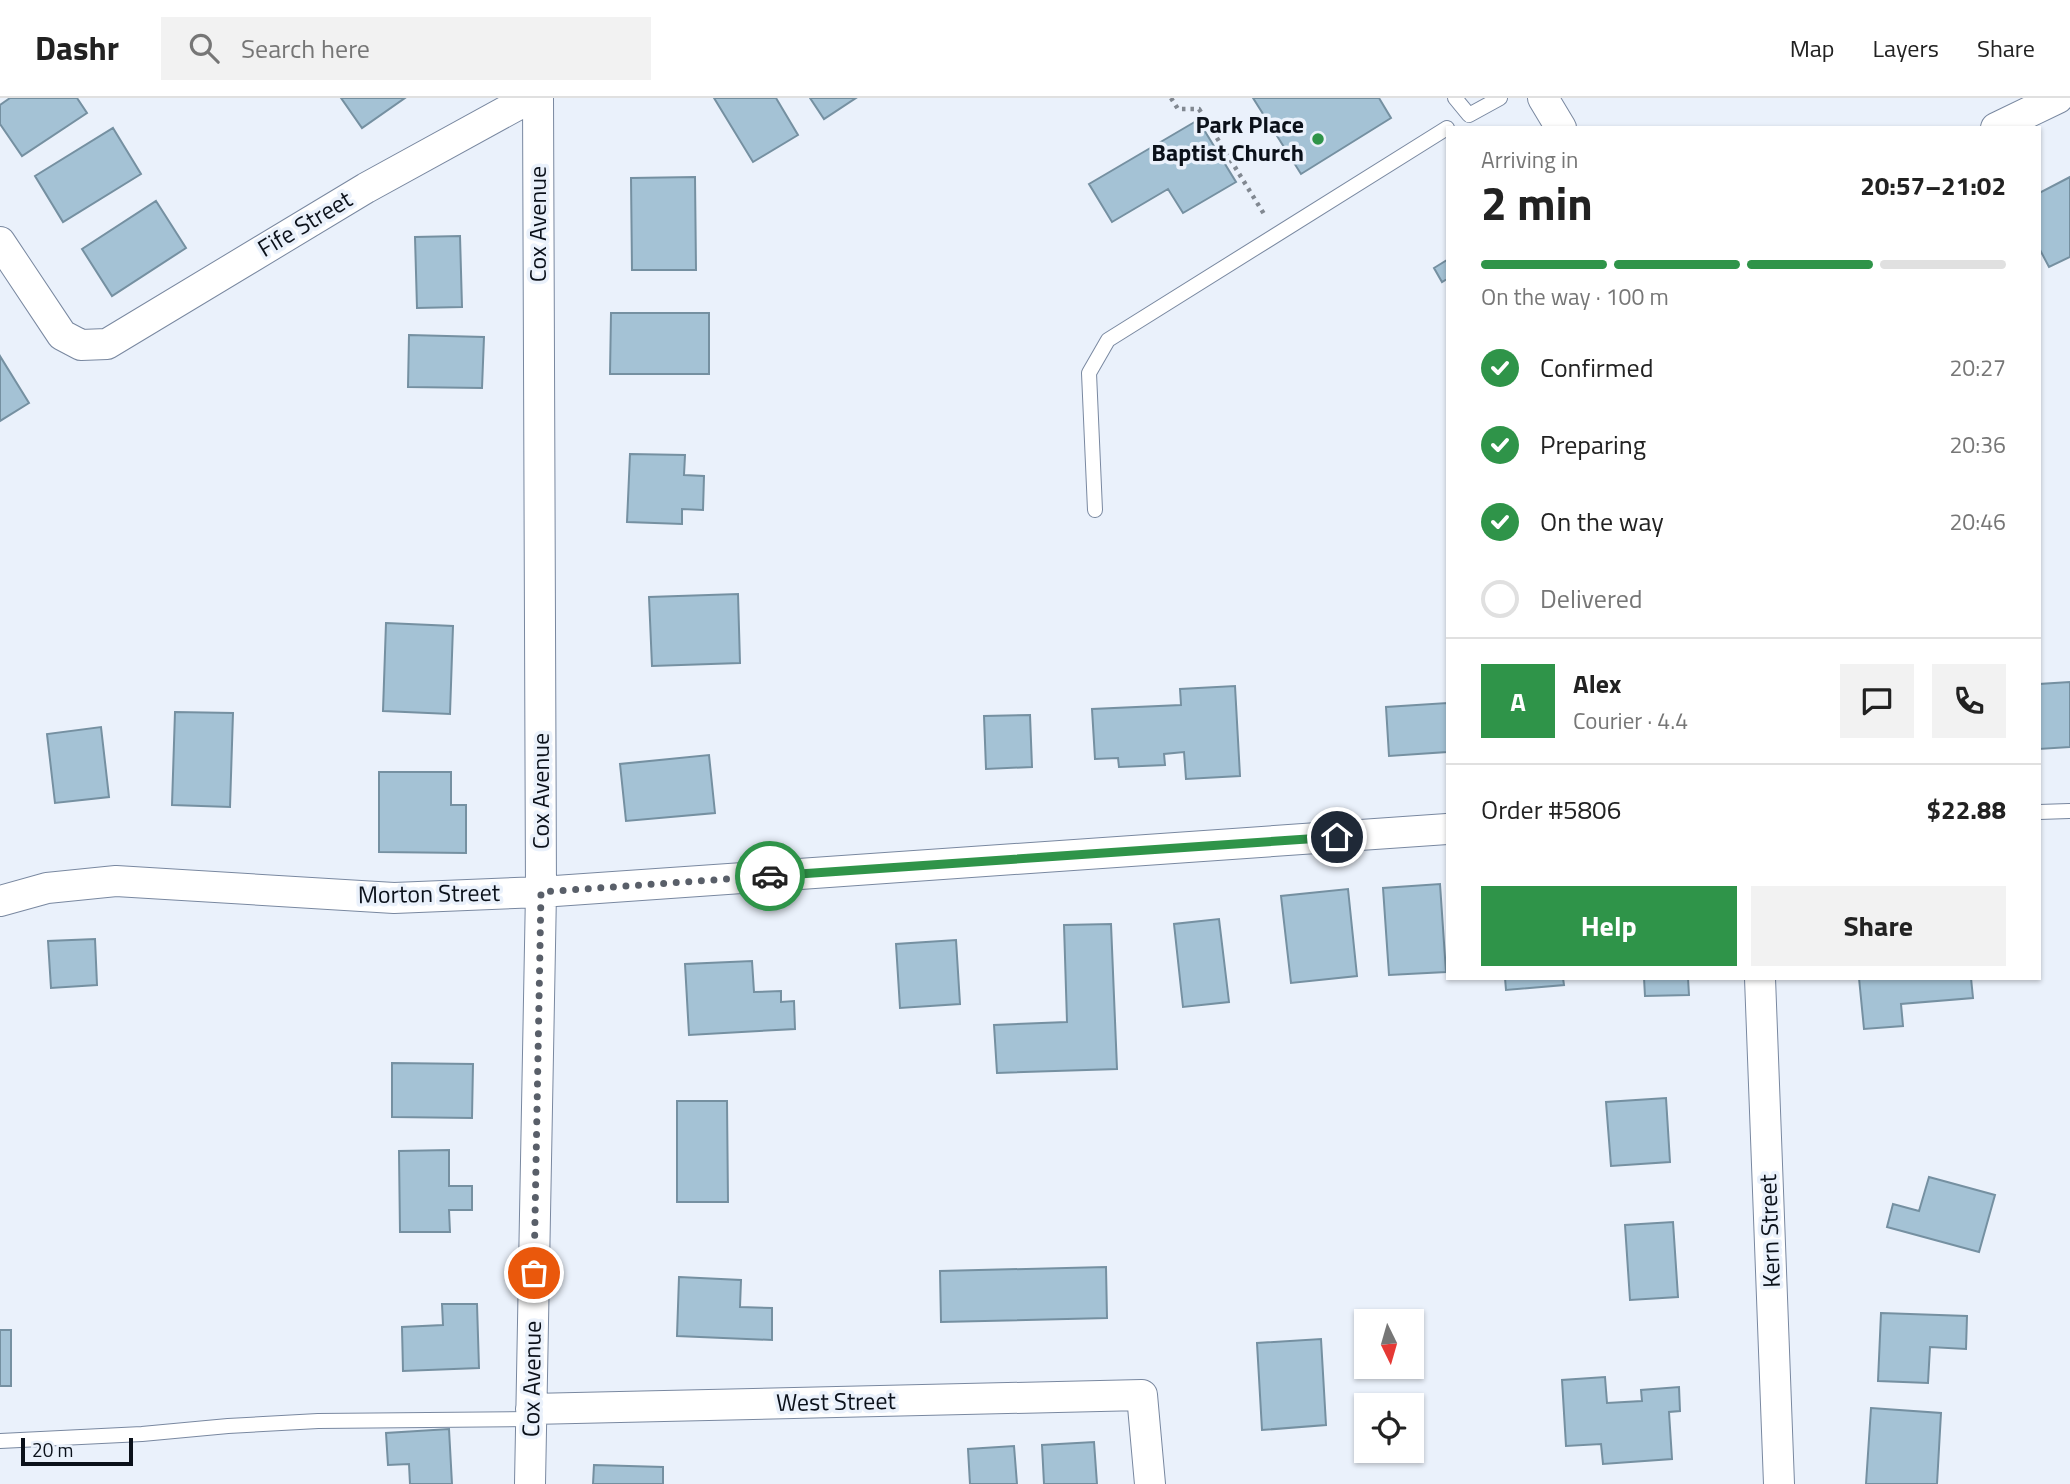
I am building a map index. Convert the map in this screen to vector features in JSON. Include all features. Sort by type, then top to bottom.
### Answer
[{"type":"street","name":"Fife Street","points":[[0,242],[62,335],[81,345],[107,344],[366,188],[530,98]]},
{"type":"street","name":"Cox Avenue","points":[[530,1484],[541,892],[538,98]]},
{"type":"street","points":[[1543,98],[1560,126]]},
{"type":"street","points":[[2000,126],[2058,98]]},
{"type":"street","name":"Morton Street","points":[[0,901],[47,888],[116,881],[394,898],[541,892],[1446,830]]},
{"type":"street","name":"Kern Street","points":[[1760,980],[1779,1484]]},
{"type":"street","name":"West Street","points":[[531,1414],[1142,1395],[1150,1484]]},
{"type":"lane","points":[[1455,98],[1469,115]]},
{"type":"lane","points":[[1451,126],[1500,98]]},
{"type":"lane","points":[[1095,510],[1089,373],[1108,340],[1446,129]]},
{"type":"lane","points":[[2041,812],[2069,811]]},
{"type":"lane","points":[[0,1441],[318,1421],[531,1414]]},
{"type":"path","points":[[1171,98],[1178,109],[1199,109],[1276,235]]},
{"type":"building","points":[[10,98],[77,98],[87,113],[22,156],[0,124],[0,105]]},
{"type":"building","points":[[341,98],[405,98],[362,128]]},
{"type":"building","points":[[714,98],[776,98],[798,135],[753,162]]},
{"type":"building","points":[[810,98],[856,98],[824,119]]},
{"type":"building","name":"Park Place Baptist Church","points":[[1253,98],[1379,98],[1391,118],[1301,174]]},
{"type":"building","points":[[1198,120],[1236,182],[1183,213],[1168,189],[1112,222],[1089,184]]},
{"type":"building","points":[[113,128],[141,174],[63,222],[35,176]]},
{"type":"building","points":[[695,177],[696,270],[632,270],[631,178]]},
{"type":"building","points":[[2070,177],[2070,257],[2049,267],[2041,252],[2041,192]]},
{"type":"building","points":[[156,201],[186,248],[112,296],[82,249]]},
{"type":"building","points":[[460,236],[462,307],[417,308],[415,237]]},
{"type":"building","points":[[1446,261],[1446,280],[1442,282],[1434,268]]},
{"type":"building","points":[[611,313],[709,313],[709,374],[610,374]]},
{"type":"building","points":[[409,335],[484,337],[482,388],[408,387]]},
{"type":"building","points":[[0,356],[29,403],[0,421]]},
{"type":"building","points":[[630,454],[685,455],[684,475],[704,476],[703,510],[682,509],[682,524],[627,522]]},
{"type":"building","points":[[738,594],[740,663],[652,666],[649,597]]},
{"type":"building","points":[[386,623],[453,626],[450,714],[383,711]]},
{"type":"building","points":[[2070,682],[2070,747],[2041,749],[2041,684]]},
{"type":"building","points":[[1235,686],[1240,776],[1186,779],[1184,752],[1164,754],[1165,765],[1119,767],[1118,758],[1095,759],[1092,709],[1181,705],[1180,689]]},
{"type":"building","points":[[1446,703],[1446,752],[1389,756],[1386,707]]},
{"type":"building","points":[[175,712],[233,713],[230,807],[172,805]]},
{"type":"building","points":[[1030,715],[1032,767],[986,769],[984,716]]},
{"type":"building","points":[[101,727],[109,797],[55,803],[47,734]]},
{"type":"building","points":[[709,755],[715,813],[626,821],[620,764]]},
{"type":"building","points":[[379,772],[451,772],[451,805],[466,805],[466,853],[379,852]]},
{"type":"building","points":[[1440,884],[1446,972],[1389,975],[1383,888]]},
{"type":"building","points":[[1348,889],[1357,976],[1291,983],[1281,896]]},
{"type":"building","points":[[1219,919],[1229,1002],[1183,1007],[1174,924]]},
{"type":"building","points":[[1111,924],[1117,1069],[997,1073],[994,1025],[1067,1022],[1064,925]]},
{"type":"building","points":[[95,939],[97,985],[51,988],[48,941]]},
{"type":"building","points":[[956,940],[960,1004],[900,1008],[896,944]]},
{"type":"building","points":[[752,961],[754,992],[781,991],[781,1002],[794,1001],[795,1029],[689,1035],[685,964]]},
{"type":"building","points":[[1505,980],[1563,980],[1564,985],[1506,990]]},
{"type":"building","points":[[1644,980],[1688,980],[1689,995],[1645,996]]},
{"type":"building","points":[[1859,980],[1971,980],[1973,998],[1901,1004],[1903,1026],[1864,1029]]},
{"type":"building","points":[[392,1063],[473,1064],[472,1118],[392,1117]]},
{"type":"building","points":[[1666,1098],[1670,1162],[1611,1166],[1606,1102]]},
{"type":"building","points":[[677,1101],[727,1101],[728,1202],[677,1202]]},
{"type":"building","points":[[449,1150],[449,1186],[472,1186],[472,1210],[449,1210],[450,1232],[400,1232],[399,1151]]},
{"type":"building","points":[[1929,1177],[1995,1195],[1979,1252],[1887,1227],[1893,1204],[1919,1211]]},
{"type":"building","points":[[1673,1222],[1678,1297],[1630,1300],[1625,1225]]},
{"type":"building","points":[[1106,1267],[1107,1318],[941,1322],[940,1271]]},
{"type":"building","points":[[679,1277],[741,1280],[740,1307],[772,1308],[772,1340],[677,1336]]},
{"type":"building","points":[[442,1304],[477,1304],[479,1368],[403,1371],[402,1327],[443,1325]]},
{"type":"building","points":[[1881,1313],[1967,1316],[1966,1349],[1930,1347],[1928,1383],[1878,1381]]},
{"type":"building","points":[[0,1330],[11,1330],[11,1386],[0,1386]]},
{"type":"building","points":[[1321,1339],[1326,1425],[1262,1430],[1257,1343]]},
{"type":"building","points":[[1605,1377],[1607,1403],[1642,1401],[1641,1390],[1679,1387],[1680,1411],[1669,1412],[1672,1459],[1603,1464],[1601,1444],[1566,1446],[1562,1380]]},
{"type":"building","points":[[1871,1408],[1941,1413],[1937,1484],[1866,1484]]},
{"type":"building","points":[[449,1429],[452,1484],[410,1484],[409,1464],[388,1465],[386,1433]]},
{"type":"building","points":[[1094,1442],[1097,1484],[1044,1484],[1042,1445]]},
{"type":"building","points":[[1014,1446],[1017,1484],[970,1484],[968,1449]]},
{"type":"building","points":[[594,1465],[663,1467],[663,1484],[593,1484]]},
{"type":"way so far","points":[[534,1273],[541,892],[770,876]]},
{"type":"place","name":"Park Place Baptist Church","points":[[1318,139]]},
{"type":"route","points":[[770,876],[1337,837]]}]
